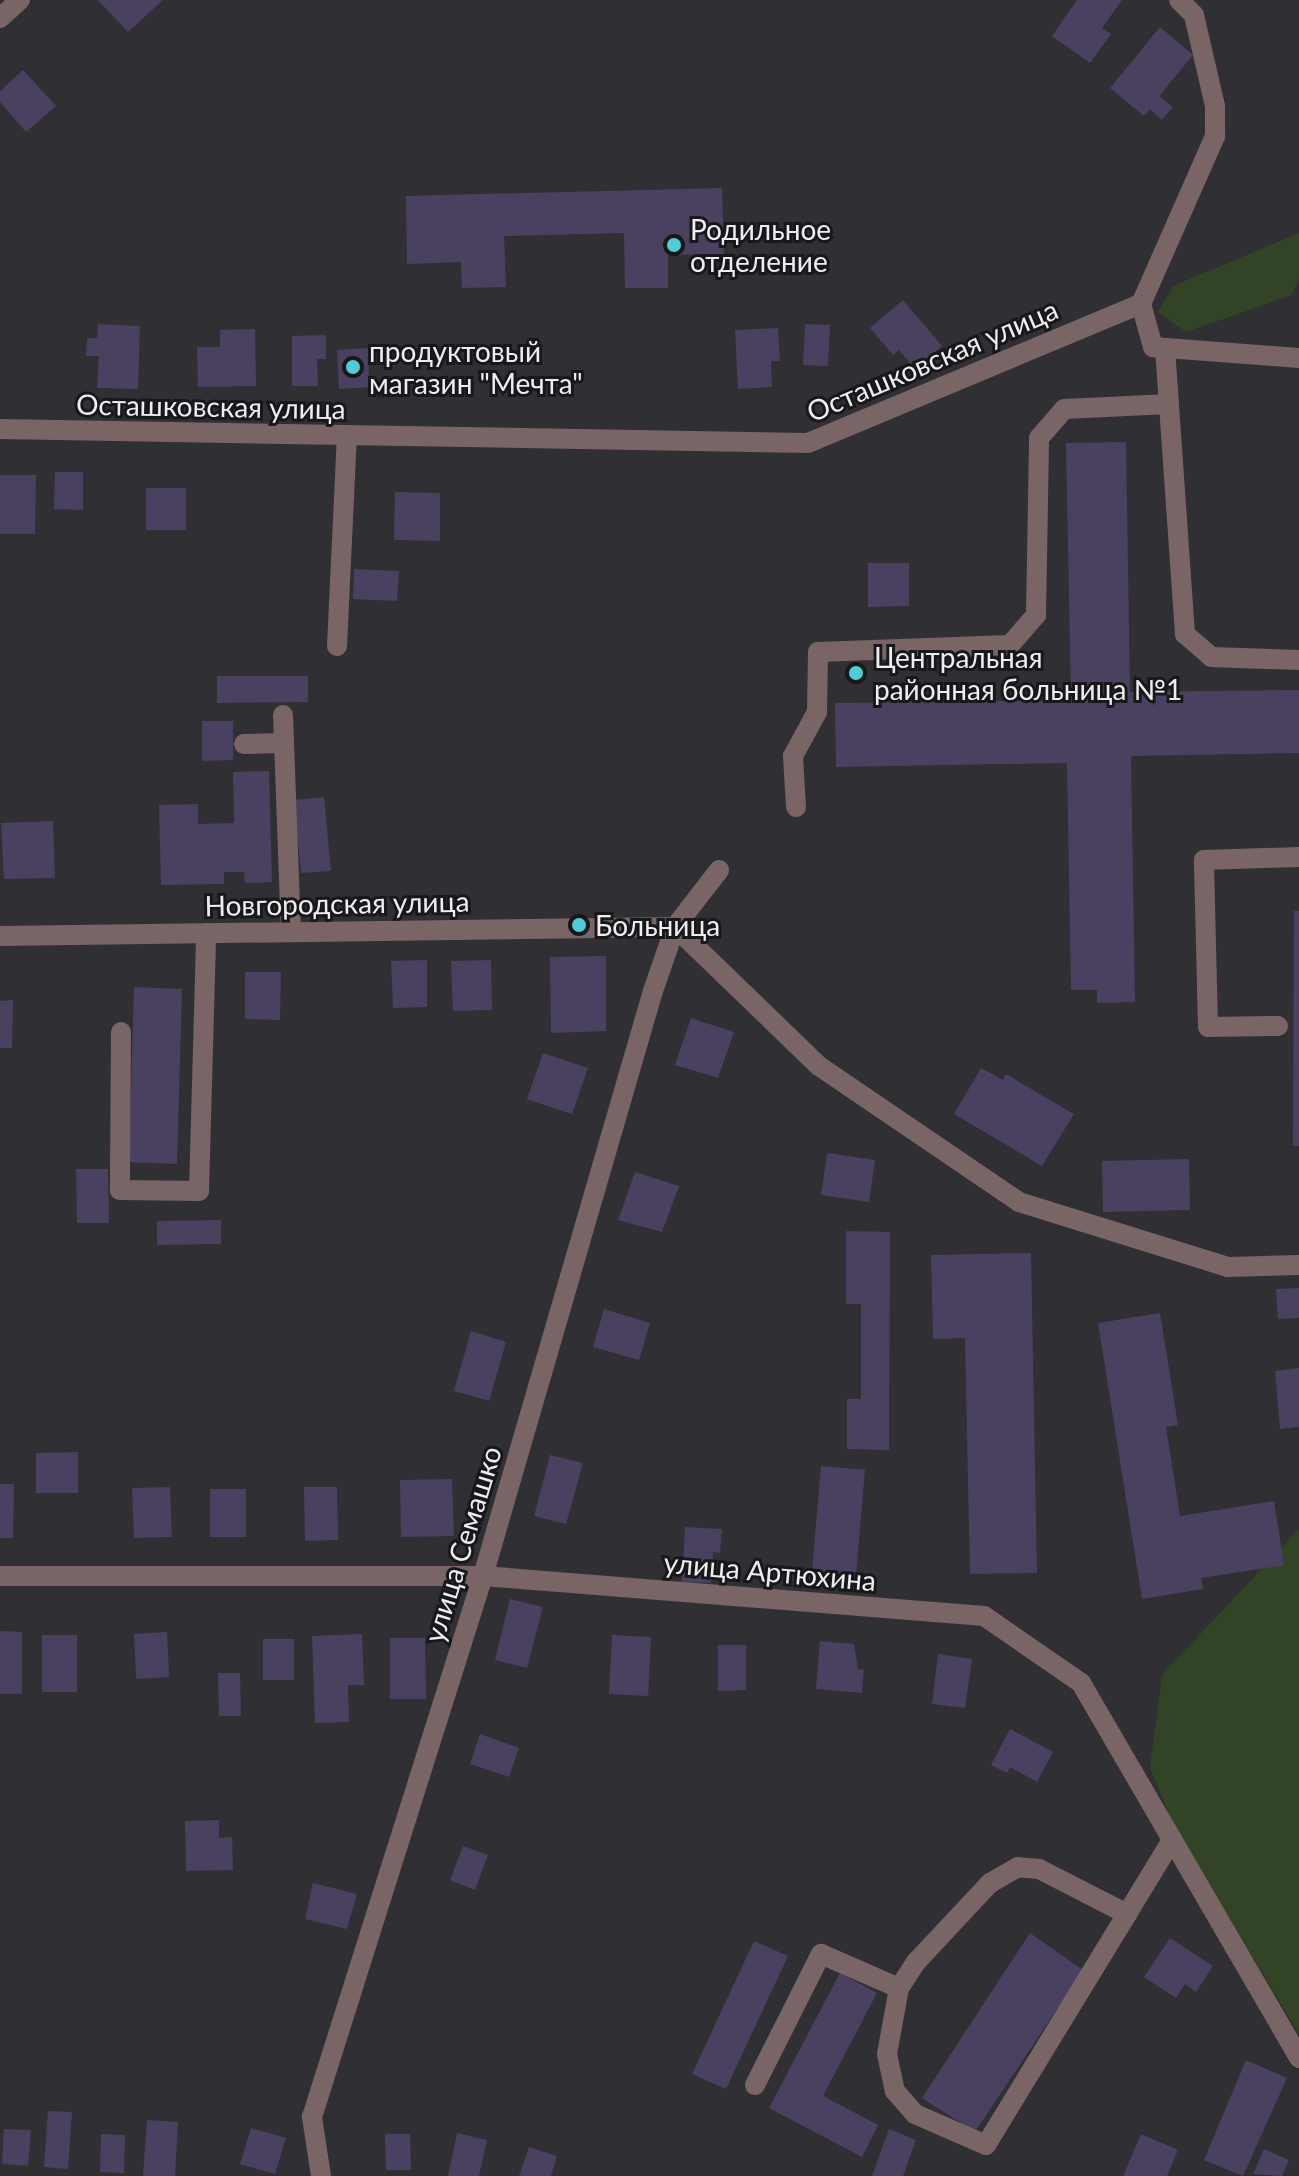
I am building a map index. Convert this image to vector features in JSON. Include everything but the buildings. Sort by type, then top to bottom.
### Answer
[{"type":"street","points":[[0,18],[20,0]]},
{"type":"street","points":[[1179,0],[1194,15],[1215,106],[1215,136],[1145,294],[1153,347],[1299,358]]},
{"type":"street","name":"Осташковская улица","points":[[0,429],[808,443],[1145,294]]},
{"type":"street","points":[[1165,348],[1185,634],[1211,657],[1299,660]]},
{"type":"street","points":[[796,807],[793,756],[817,712],[818,652],[1010,645],[1036,615],[1039,438],[1064,409],[1169,404]]},
{"type":"street","points":[[337,646],[347,437]]},
{"type":"street","points":[[283,715],[291,932]]},
{"type":"street","points":[[244,744],[284,743]]},
{"type":"street","points":[[1278,1026],[1208,1027],[1204,860],[1299,857]]},
{"type":"street","points":[[719,870],[675,927],[819,1066],[1019,1202],[1228,1267],[1299,1265]]},
{"type":"street","name":"Новгородская улица","points":[[0,936],[675,927]]},
{"type":"street","name":"улица Семашко","points":[[321,2176],[312,2117],[483,1576],[675,927]]},
{"type":"street","points":[[121,1032],[120,1190],[199,1191],[206,933]]},
{"type":"street","name":"улица Артюхина","points":[[0,1576],[483,1576],[984,1616],[1081,1683],[1299,2058]]},
{"type":"street","points":[[1127,1914],[1075,1883],[1039,1869],[1018,1867],[990,1883],[916,1962],[899,1988],[887,2054],[895,2091],[915,2114],[986,2145],[1127,1914],[1172,1840]]},
{"type":"street","points":[[755,2085],[821,1954],[899,1988]]},
{"type":"green space","points":[[1299,233],[1299,279],[1292,295],[1186,332],[1158,312],[1173,286]]},
{"type":"green space","points":[[1299,1529],[1299,2034],[1173,1824],[1150,1768],[1162,1675]]},
{"type":"place","name":"Родильное отделение","points":[[674,245]]},
{"type":"place","name":"продуктовый магазин \"Мечта\"","points":[[353,367]]},
{"type":"place","name":"Центральная районная больница №1","points":[[856,673]]},
{"type":"place","name":"Больница","points":[[579,925]]}]
